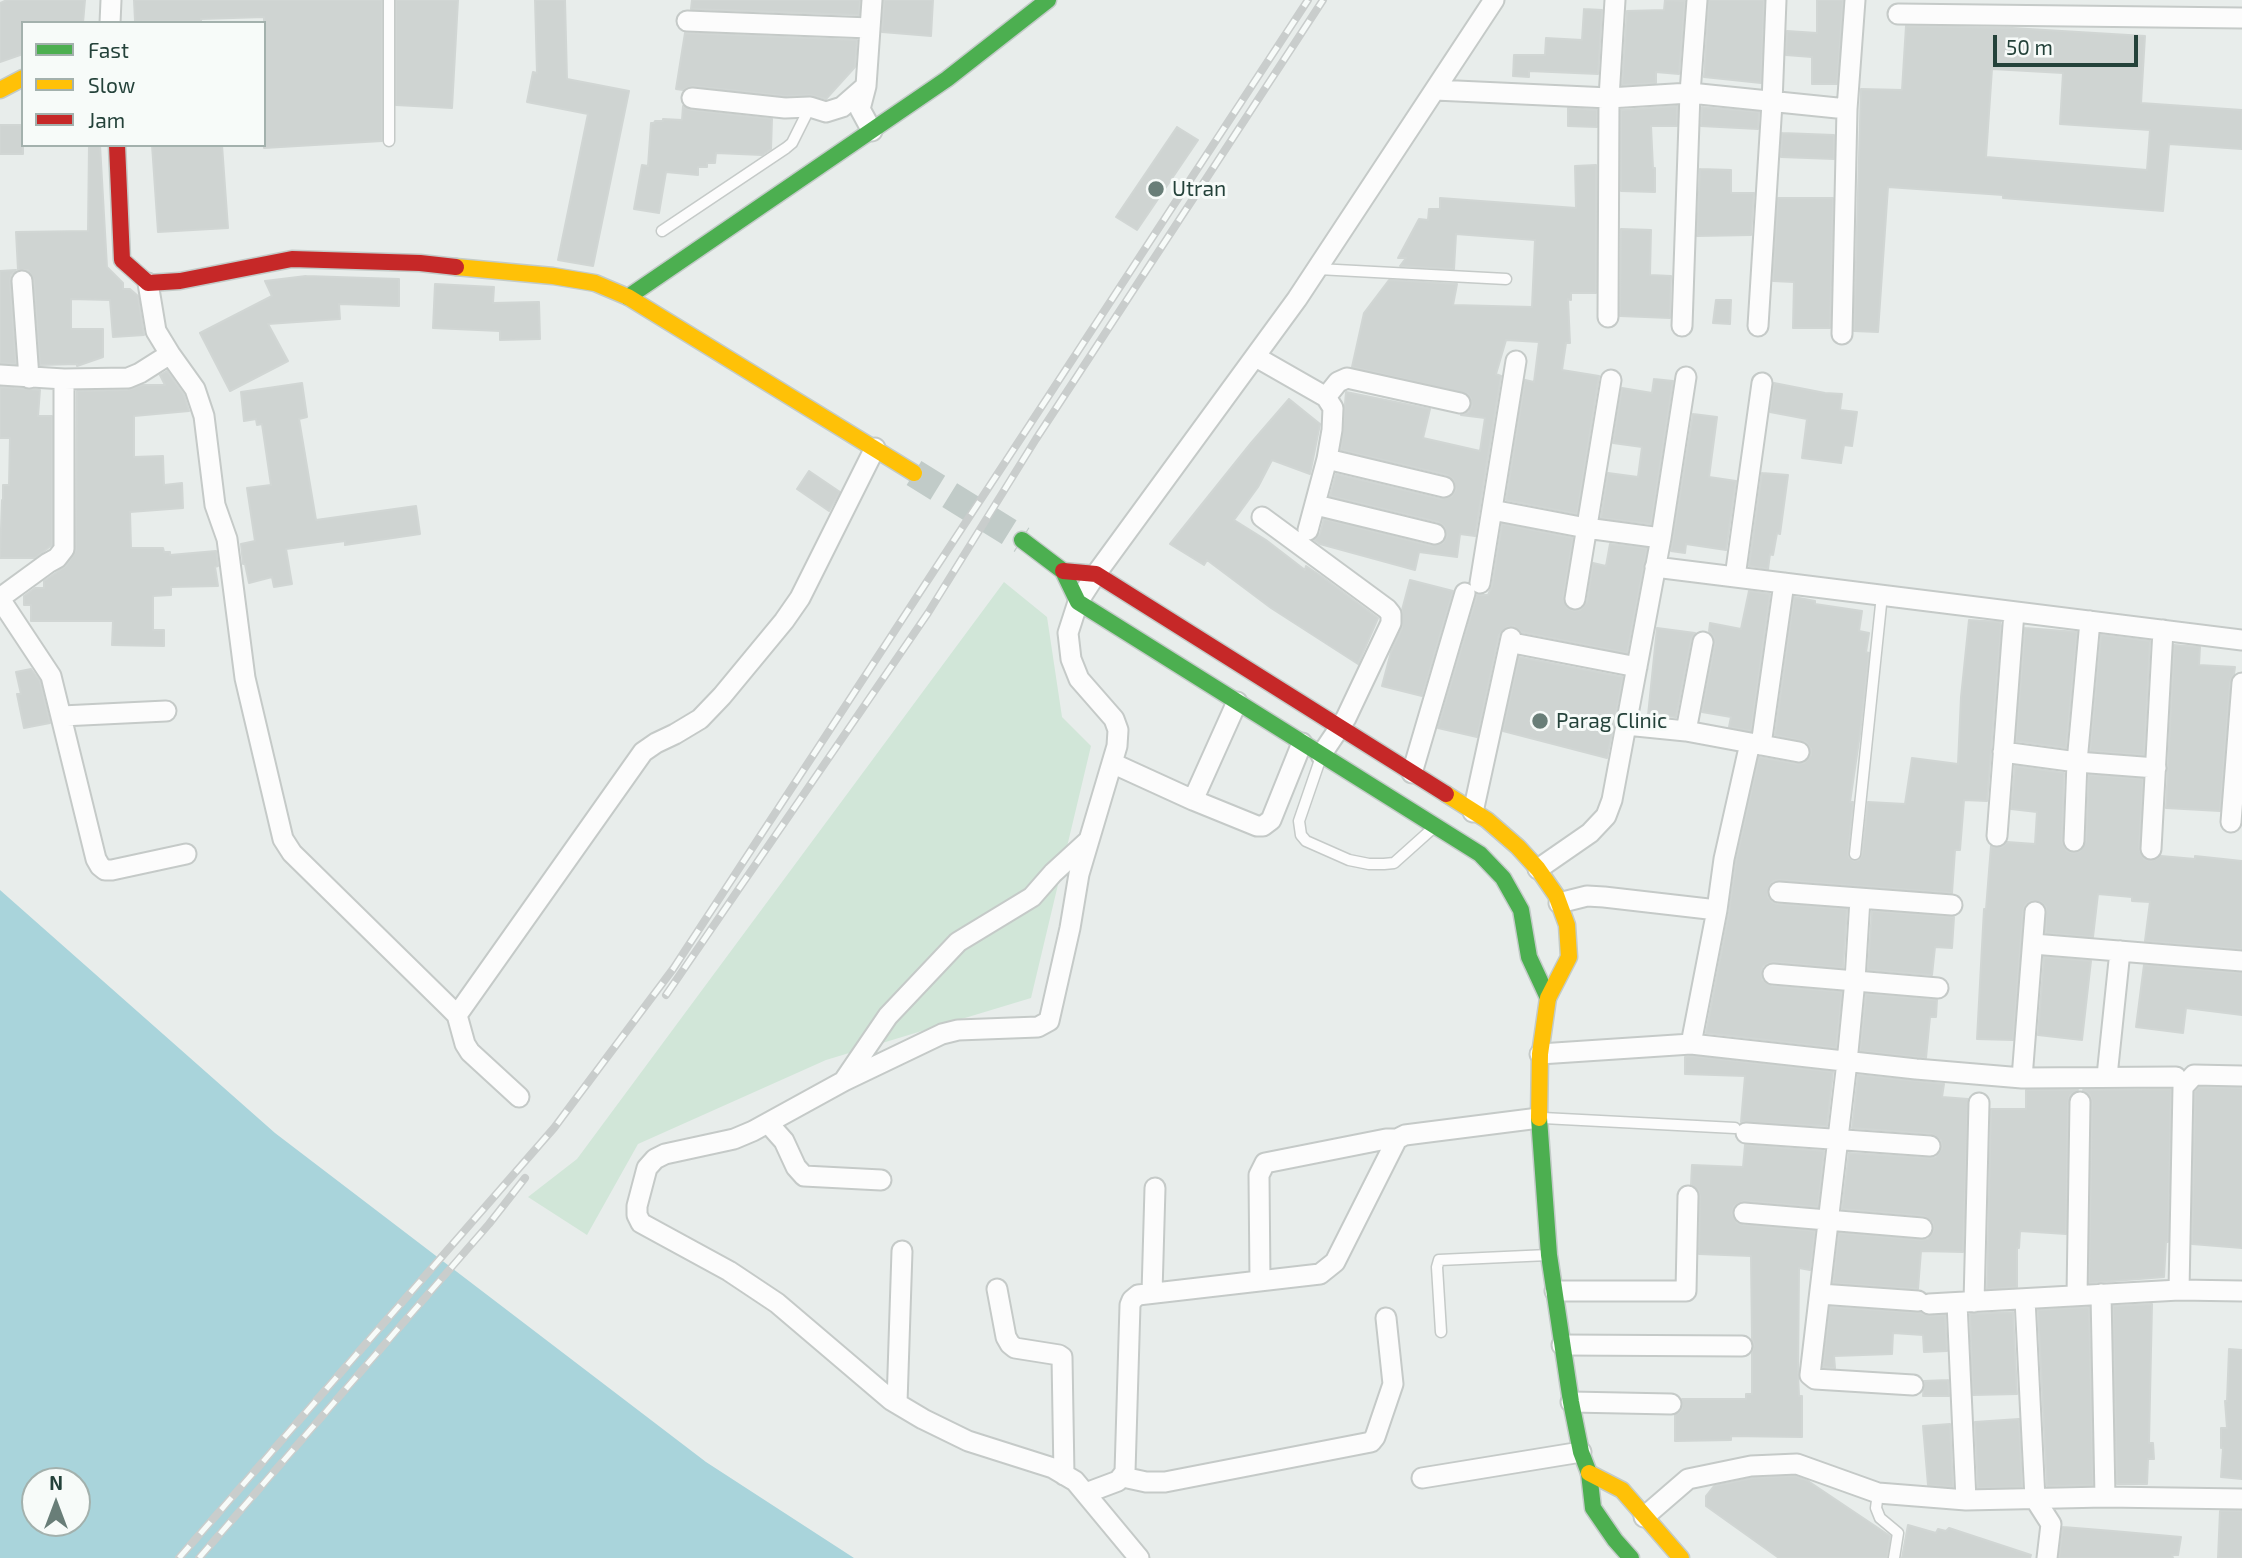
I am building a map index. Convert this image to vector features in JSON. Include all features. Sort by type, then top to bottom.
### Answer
[{"type":"street","points":[[110,21],[111,0]]},
{"type":"street","points":[[872,0],[866,86],[860,109],[872,131]]},
{"type":"street","points":[[628,297],[947,79],[1048,0]]},
{"type":"street","points":[[1139,1558],[1074,1481],[1053,1468],[968,1441],[897,1404],[777,1303],[729,1271],[641,1223],[637,1206],[647,1168],[655,1159],[665,1154],[734,1139],[844,1081],[942,1034],[958,1030],[1038,1027],[1049,1021],[1079,874],[1117,746],[1118,730],[1114,719],[1079,679],[1071,659],[1068,633],[1078,603],[1096,574],[1256,358],[1494,0]]},
{"type":"street","points":[[1608,317],[1609,98],[1615,0]]},
{"type":"street","points":[[1682,326],[1696,0]]},
{"type":"street","points":[[1758,326],[1776,0]]},
{"type":"street","points":[[1842,334],[1847,109],[1855,0]]},
{"type":"street","points":[[1898,14],[2242,18]]},
{"type":"street","points":[[687,21],[870,28]]},
{"type":"street","points":[[0,90],[21,79]]},
{"type":"street","points":[[692,98],[785,108],[810,107],[826,111],[842,107],[866,86]]},
{"type":"street","points":[[1435,90],[1609,98],[1690,93],[1847,109]]},
{"type":"street","points":[[117,147],[122,260],[148,283],[156,331],[195,388],[204,416],[215,505],[227,539],[245,678],[283,839],[292,853],[457,1016],[470,1052],[519,1097]]},
{"type":"street","points":[[148,283],[180,281],[292,259],[420,262],[595,283],[628,297],[914,473]]},
{"type":"street","points":[[22,281],[29,378]]},
{"type":"street","points":[[0,376],[128,378],[170,354]]},
{"type":"street","points":[[1256,358],[1326,397],[1333,408],[1327,459],[1308,530]]},
{"type":"street","points":[[1412,773],[1472,588],[1492,510],[1517,361]]},
{"type":"street","points":[[1538,869],[1590,833],[1606,816],[1612,800],[1661,538],[1686,377]]},
{"type":"street","points":[[1326,397],[1338,382],[1347,378],[1460,403]]},
{"type":"street","points":[[64,379],[64,549],[57,558],[0,598],[51,676],[96,859],[100,866],[111,870],[186,854]]},
{"type":"street","points":[[1574,599],[1611,380]]},
{"type":"street","points":[[1735,577],[1762,383]]},
{"type":"street","points":[[457,1016],[643,752],[700,719],[722,696],[800,598],[875,448]]},
{"type":"street","points":[[1327,459],[1444,487]]},
{"type":"street","points":[[1316,505],[1435,534]]},
{"type":"street","points":[[1492,510],[1586,528],[1661,538]]},
{"type":"street","points":[[1262,517],[1391,614],[1391,623],[1340,727],[1321,755]]},
{"type":"street","points":[[1022,540],[1063,571],[1078,603],[1479,854],[1503,878],[1521,910],[1528,957],[1548,998]]},
{"type":"street","points":[[1655,567],[2242,640]]},
{"type":"street","points":[[1063,571],[1096,574],[1474,811],[1518,848],[1538,869],[1556,895],[1567,925],[1569,957],[1548,998],[1540,1054],[1539,1118],[1549,1255],[1571,1402],[1581,1452],[1589,1473],[1593,1508],[1631,1558]]},
{"type":"street","points":[[1691,1044],[1724,859],[1756,744],[1784,583]]},
{"type":"street","points":[[1997,836],[2014,612]]},
{"type":"street","points":[[2074,841],[2077,762],[2090,621]]},
{"type":"street","points":[[2151,849],[2163,630]]},
{"type":"street","points":[[1474,811],[1514,641],[1637,667]]},
{"type":"street","points":[[1686,731],[1703,642]]},
{"type":"street","points":[[2231,822],[2242,683]]},
{"type":"street","points":[[1193,800],[1237,702]]},
{"type":"street","points":[[62,716],[166,711]]},
{"type":"street","points":[[1626,725],[1686,731],[1799,752]]},
{"type":"street","points":[[1112,763],[1257,826],[1268,823],[1302,743]]},
{"type":"street","points":[[2003,752],[2077,762],[2156,768]]},
{"type":"street","points":[[844,1081],[888,1016],[958,942],[1032,897],[1089,840]]},
{"type":"street","points":[[1779,892],[1952,905]]},
{"type":"street","points":[[1559,903],[1587,897],[1604,897],[1717,910]]},
{"type":"street","points":[[1860,899],[1847,1062],[1810,1375],[1913,1385]]},
{"type":"street","points":[[2022,1078],[2035,912]]},
{"type":"street","points":[[2033,944],[2242,961]]},
{"type":"street","points":[[2107,1076],[2120,951]]},
{"type":"street","points":[[1773,974],[1938,988]]},
{"type":"street","points":[[1540,1054],[1691,1044],[2022,1078],[2176,1077]]},
{"type":"street","points":[[2179,1290],[2183,1087],[2194,1075],[2242,1076]]},
{"type":"street","points":[[2077,1295],[2080,1102]]},
{"type":"street","points":[[1966,1500],[1966,1302],[1979,1103]]},
{"type":"street","points":[[1260,1281],[1259,1175],[1265,1163],[1397,1139],[1405,1135],[1539,1118]]},
{"type":"street","points":[[768,1123],[784,1141],[796,1167],[804,1176],[881,1180]]},
{"type":"street","points":[[1740,1130],[1930,1146]]},
{"type":"street","points":[[1086,1493],[1123,1477],[1132,1300],[1138,1295],[1152,1293],[1320,1274],[1335,1262],[1397,1139]]},
{"type":"street","points":[[1152,1293],[1155,1188]]},
{"type":"street","points":[[1555,1291],[1686,1291],[1688,1196]]},
{"type":"street","points":[[1744,1213],[1922,1228]]},
{"type":"street","points":[[897,1404],[902,1251]]},
{"type":"street","points":[[997,1289],[1006,1337],[1010,1344],[1015,1348],[1062,1357],[1064,1475]]},
{"type":"street","points":[[1820,1294],[1923,1302],[1966,1302],[2179,1290],[2242,1291]]},
{"type":"street","points":[[2101,1294],[2105,1497]]},
{"type":"street","points":[[2025,1299],[2035,1499],[2051,1524],[2047,1558]]},
{"type":"street","points":[[1123,1477],[1146,1482],[1165,1482],[1371,1442],[1393,1384],[1386,1318]]},
{"type":"street","points":[[1562,1345],[1742,1346]]},
{"type":"street","points":[[1571,1402],[1671,1404]]},
{"type":"street","points":[[1422,1478],[1581,1452]]},
{"type":"street","points":[[1644,1517],[1688,1479],[1751,1466],[1797,1464],[1878,1493],[1966,1500],[2105,1497],[2242,1499]]},
{"type":"street","points":[[1589,1473],[1622,1490],[1681,1558]]},
{"type":"lane","points":[[389,0],[389,141]]},
{"type":"lane","points":[[662,231],[786,148],[796,136],[810,107]]},
{"type":"lane","points":[[1317,269],[1506,279]]},
{"type":"lane","points":[[1855,853],[1882,595]]},
{"type":"lane","points":[[1321,755],[1299,821],[1301,835],[1306,841],[1349,860],[1368,864],[1394,863],[1435,826]]},
{"type":"lane","points":[[1539,1118],[1740,1130]]},
{"type":"lane","points":[[1441,1332],[1437,1267],[1439,1261],[1549,1255]]},
{"type":"lane","points":[[1878,1493],[1876,1508],[1880,1518],[1898,1533],[1894,1558]]},
{"type":"green space","points":[[1004,582],[1047,617],[1062,717],[1091,746],[1031,998],[826,1060],[638,1144],[587,1235],[528,1197],[577,1159]]},
{"type":"water","points":[[0,890],[275,1133],[706,1462],[854,1558],[0,1558]]},
{"type":"building","points":[[7,0],[85,0],[83,21],[21,21],[21,55],[0,62],[0,3]]},
{"type":"building","points":[[134,0],[382,0],[382,141],[264,148],[264,17],[135,21]]},
{"type":"building","points":[[396,0],[458,0],[452,108],[396,105]]},
{"type":"building","points":[[535,0],[565,0],[567,79],[629,91],[593,266],[558,260],[588,114],[527,102],[533,72],[537,73]]},
{"type":"building","points":[[692,0],[860,0],[859,15],[691,9]]},
{"type":"building","points":[[884,0],[933,0],[931,36],[882,32]]},
{"type":"building","points":[[1665,0],[1685,1],[1679,74],[1656,72],[1656,83],[1622,85],[1627,11],[1664,10]]},
{"type":"building","points":[[1709,0],[1764,0],[1761,83],[1704,77]]},
{"type":"building","points":[[1817,0],[1843,0],[1837,84],[1812,84],[1812,57],[1786,55],[1787,31],[1817,33]]},
{"type":"building","points":[[1584,9],[1602,10],[1598,74],[1529,71],[1529,77],[1513,76],[1514,55],[1545,55],[1546,38],[1582,40]]},
{"type":"building","points":[[1906,26],[2012,28],[2145,36],[2141,103],[2242,110],[2242,149],[2169,144],[2163,211],[1888,187],[1878,332],[1854,331],[1861,89],[1902,90]],"holes":[[[1992,69],[2063,73],[2060,124],[2150,130],[2147,170],[1986,157]]]},
{"type":"building","points":[[685,33],[857,40],[855,67],[826,99],[810,95],[785,96],[693,86],[683,90],[676,89]]},
{"type":"building","points":[[683,106],[691,110],[772,119],[771,149],[762,155],[716,153],[715,163],[698,167],[698,175],[666,172],[659,213],[634,209],[642,165],[648,166],[651,123],[663,119],[682,120]]},
{"type":"building","points":[[1677,106],[1677,126],[1651,126],[1655,192],[1621,191],[1621,110]]},
{"type":"building","points":[[1702,107],[1759,112],[1758,129],[1701,126]]},
{"type":"building","points":[[1568,108],[1597,110],[1597,127],[1568,126]]},
{"type":"building","points":[[0,125],[21,125],[23,154],[0,154]]},
{"type":"building","points":[[1177,127],[1198,140],[1137,230],[1116,217]]},
{"type":"building","points":[[1782,133],[1834,135],[1834,159],[1781,157]]},
{"type":"building","points":[[89,147],[100,147],[107,267],[123,283],[123,289],[130,289],[138,296],[144,335],[113,337],[110,300],[71,299],[71,329],[103,329],[103,357],[77,366],[40,365],[34,280],[28,270],[18,270],[16,232],[88,231]]},
{"type":"building","points":[[152,147],[222,147],[228,228],[158,232]]},
{"type":"building","points":[[1596,165],[1596,293],[1571,293],[1571,300],[1568,299],[1570,343],[1566,343],[1562,370],[1599,376],[1577,514],[1506,500],[1525,380],[1534,382],[1539,342],[1506,340],[1496,374],[1501,376],[1475,536],[1460,534],[1457,557],[1419,552],[1415,570],[1320,544],[1314,540],[1320,534],[1324,519],[1432,546],[1443,543],[1447,536],[1444,526],[1438,522],[1330,496],[1336,474],[1441,499],[1452,496],[1456,489],[1453,479],[1447,475],[1341,450],[1346,392],[1430,409],[1423,438],[1480,451],[1485,418],[1461,415],[1469,412],[1472,406],[1468,394],[1352,367],[1364,313],[1389,280],[1457,284],[1453,305],[1532,307],[1535,240],[1456,234],[1454,269],[1400,266],[1406,258],[1398,258],[1419,219],[1428,220],[1429,209],[1440,209],[1440,198],[1576,208],[1575,166]]},
{"type":"building","points":[[1700,169],[1731,170],[1731,193],[1754,193],[1751,235],[1697,236]]},
{"type":"building","points":[[1778,198],[1833,198],[1830,328],[1793,328],[1794,282],[1773,281]]},
{"type":"building","points":[[1621,229],[1651,230],[1650,275],[1671,276],[1670,318],[1620,316]]},
{"type":"building","points":[[16,270],[11,275],[10,282],[16,364],[0,363],[0,271]]},
{"type":"building","points":[[306,276],[399,279],[399,306],[339,304],[340,319],[268,324],[288,361],[230,391],[200,333],[272,296],[265,281]]},
{"type":"building","points":[[435,284],[494,287],[493,303],[539,302],[540,339],[500,340],[500,331],[433,328]]},
{"type":"building","points":[[1716,300],[1731,300],[1730,324],[1713,323]]},
{"type":"building","points":[[167,371],[184,395],[189,411],[134,416],[134,457],[163,456],[164,485],[182,483],[183,508],[130,512],[131,548],[163,548],[164,552],[170,552],[170,555],[216,551],[218,586],[171,587],[171,595],[153,596],[153,630],[164,630],[164,646],[112,645],[113,621],[31,621],[31,605],[24,605],[24,596],[35,588],[44,588],[44,581],[66,566],[76,550],[77,391],[128,390],[142,385],[165,385],[160,375]]},
{"type":"building","points":[[1654,379],[1673,381],[1651,524],[1601,518],[1608,473],[1638,477],[1642,447],[1613,443],[1622,388],[1652,393]]},
{"type":"building","points":[[302,383],[307,417],[299,419],[316,520],[416,506],[420,534],[345,545],[345,541],[286,549],[292,584],[274,587],[272,577],[249,583],[241,544],[255,541],[247,488],[271,485],[262,424],[257,425],[256,419],[244,421],[241,392]]},
{"type":"building","points":[[1774,383],[1842,394],[1840,410],[1857,412],[1852,446],[1844,445],[1841,463],[1802,458],[1807,419],[1770,412]]},
{"type":"building","points":[[0,387],[40,390],[38,416],[52,416],[52,545],[35,558],[0,558],[3,485],[9,485],[10,438],[0,438]]},
{"type":"building","points":[[1289,399],[1320,424],[1310,474],[1272,460],[1258,487],[1234,520],[1305,570],[1306,566],[1321,576],[1378,618],[1358,664],[1271,608],[1207,560],[1204,565],[1170,544]]},
{"type":"building","points":[[1693,414],[1717,417],[1709,477],[1736,481],[1726,550],[1686,544],[1685,553],[1671,551]]},
{"type":"building","points":[[809,471],[840,492],[829,511],[797,489]]},
{"type":"building","points":[[1762,473],[1788,475],[1780,534],[1777,533],[1768,569],[1749,566]]},
{"type":"building","points":[[1502,524],[1573,538],[1563,598],[1567,608],[1574,611],[1580,610],[1587,602],[1593,563],[1606,566],[1610,544],[1647,548],[1627,653],[1521,632],[1514,626],[1507,627],[1499,635],[1477,737],[1438,728],[1477,595],[1488,595],[1492,586]]},
{"type":"building","points":[[1410,580],[1453,591],[1422,696],[1382,686],[1391,652],[1402,628],[1402,610]]},
{"type":"building","points":[[1749,591],[1770,594],[1751,731],[1729,727],[1731,717],[1702,712],[1715,644],[1709,631],[1710,623],[1741,629]]},
{"type":"building","points":[[1794,597],[1815,601],[1815,604],[1862,611],[1859,631],[1869,633],[1860,734],[1850,802],[1853,802],[1848,854],[1854,861],[1859,860],[1862,855],[1868,802],[1905,804],[1912,758],[1958,764],[1961,697],[1969,620],[2000,622],[2001,626],[1987,801],[1964,800],[1960,850],[1955,850],[1952,893],[1780,880],[1773,881],[1769,886],[1768,897],[1777,904],[1847,909],[1843,968],[1773,962],[1763,966],[1761,972],[1762,980],[1771,986],[1842,992],[1836,1048],[1706,1033],[1736,861],[1759,757],[1797,764],[1804,763],[1811,755],[1811,749],[1806,742],[1775,735]]},
{"type":"building","points":[[1657,628],[1695,633],[1691,640],[1676,717],[1648,715]]},
{"type":"building","points":[[2025,628],[2077,632],[2066,748],[2016,741]]},
{"type":"building","points":[[2101,635],[2150,641],[2144,755],[2090,751]]},
{"type":"building","points":[[2174,645],[2200,647],[2199,665],[2235,667],[2230,682],[2220,811],[2166,808]]},
{"type":"building","points":[[1519,657],[1623,677],[1607,758],[1503,731]]},
{"type":"building","points":[[31,669],[40,681],[50,723],[24,728],[17,694],[21,694],[16,672]]},
{"type":"building","points":[[2015,766],[2064,773],[2062,841],[2067,851],[2073,853],[2080,851],[2086,842],[2089,775],[2143,779],[2139,848],[2144,859],[2151,861],[2161,856],[2195,859],[2195,856],[2242,861],[2242,949],[2145,941],[2150,902],[2132,901],[2132,897],[2098,894],[2093,937],[2046,933],[2046,907],[2041,902],[2030,901],[2023,911],[2013,1040],[1977,1039],[1984,909],[1991,846],[2002,847],[2007,842],[2035,844],[2037,812],[2011,809]]},
{"type":"building","points":[[1872,911],[1954,917],[1952,948],[1935,947],[1932,975],[1868,970]]},
{"type":"building","points":[[2044,957],[2091,961],[2082,1040],[2038,1035]]},
{"type":"building","points":[[2144,965],[2242,973],[2242,1015],[2186,1008],[2183,1033],[2136,1027]]},
{"type":"building","points":[[1866,994],[1937,1000],[1936,1017],[1930,1017],[1926,1058],[1860,1051]]},
{"type":"building","points":[[1685,1057],[1833,1072],[1827,1126],[1741,1122],[1745,1076],[1685,1074]]},
{"type":"building","points":[[1858,1075],[1944,1084],[1942,1097],[1968,1099],[1963,1252],[1921,1251],[1918,1289],[1833,1283],[1839,1233],[1921,1240],[1928,1239],[1934,1230],[1933,1222],[1924,1216],[1842,1209],[1849,1153],[1930,1158],[1936,1157],[1942,1148],[1941,1140],[1932,1134],[1852,1128]]},
{"type":"building","points":[[2199,1087],[2242,1088],[2242,1248],[2192,1244],[2195,1092]]},
{"type":"building","points":[[2171,1089],[2168,1242],[2164,1277],[2089,1283],[2092,1102],[2090,1095],[2083,1090]]},
{"type":"building","points":[[2026,1090],[2078,1090],[2070,1095],[2068,1102],[2066,1234],[2020,1231],[2017,1287],[1987,1289],[1991,1109],[2026,1109]]},
{"type":"building","points":[[1745,1145],[1824,1151],[1818,1207],[1744,1201],[1734,1206],[1732,1213],[1737,1223],[1743,1225],[1815,1231],[1810,1270],[1799,1268],[1798,1374],[1799,1396],[1802,1396],[1802,1437],[1731,1436],[1731,1440],[1675,1441],[1675,1415],[1682,1410],[1682,1399],[1746,1399],[1746,1394],[1752,1394],[1754,1345],[1751,1256],[1699,1254],[1700,1196],[1698,1190],[1691,1185],[1692,1165],[1743,1167]]},
{"type":"building","points":[[2152,1304],[2149,1443],[2153,1443],[2154,1459],[2148,1459],[2147,1484],[2117,1484],[2113,1306]]},
{"type":"building","points":[[1830,1307],[1945,1315],[1947,1351],[1924,1352],[1923,1335],[1893,1333],[1892,1354],[1834,1356],[1835,1368],[1823,1367]]},
{"type":"building","points":[[2089,1307],[2093,1485],[2047,1486],[2038,1310]]},
{"type":"building","points":[[2013,1312],[2017,1394],[1973,1395],[1970,1314]]},
{"type":"building","points":[[2229,1349],[2242,1350],[2242,1479],[2221,1477],[2221,1428],[2227,1428],[2225,1401]]},
{"type":"building","points":[[1948,1380],[1949,1396],[1923,1396],[1924,1381]]},
{"type":"building","points":[[2019,1419],[2022,1487],[1978,1488],[1975,1422]]},
{"type":"building","points":[[1950,1424],[1953,1487],[1928,1485],[1923,1426]]},
{"type":"building","points":[[1795,1476],[1808,1481],[1890,1536],[1887,1558],[1779,1558],[1706,1506],[1706,1496],[1714,1486],[1753,1478]]},
{"type":"building","points":[[2220,1511],[2242,1511],[2242,1558],[2218,1558]]},
{"type":"building","points":[[1908,1525],[1936,1533],[1938,1529],[1946,1531],[1949,1528],[2031,1555],[2030,1558],[1902,1558]]},
{"type":"building","points":[[2063,1527],[2181,1537],[2178,1555],[2172,1555],[2173,1558],[2059,1558]]},
{"type":"tunnel","points":[[914,473],[1022,540]]},
{"type":"railway","points":[[179,1558],[554,1128],[673,969],[1308,0]]},
{"type":"railway","points":[[666,995],[928,613],[1036,439],[1323,0]]},
{"type":"railway","points":[[199,1558],[489,1224],[525,1178]]},
{"type":"traffic: fast","points":[[628,297],[947,79],[1048,0]]},
{"type":"traffic: fast","points":[[1022,540],[1063,571],[1078,602],[1480,854],[1503,878],[1521,910],[1529,957],[1548,998]]},
{"type":"traffic: fast","points":[[1539,1118],[1549,1255],[1581,1452],[1589,1473],[1593,1508],[1631,1558]]},
{"type":"traffic: slow","points":[[0,90],[21,79]]},
{"type":"traffic: slow","points":[[456,267],[553,276],[595,283],[628,297],[914,473]]},
{"type":"traffic: slow","points":[[1446,794],[1487,820],[1518,847],[1556,895],[1567,925],[1569,957],[1548,998],[1540,1054],[1539,1118]]},
{"type":"traffic: slow","points":[[1589,1473],[1622,1490],[1681,1558]]},
{"type":"traffic: jam","points":[[117,147],[122,260],[148,283],[180,281],[292,259],[420,263],[456,267]]},
{"type":"traffic: jam","points":[[1063,571],[1096,574],[1446,794]]},
{"type":"place","name":"Utran","points":[[1156,189]]},
{"type":"place","name":"Parag Clinic","points":[[1540,721]]}]
